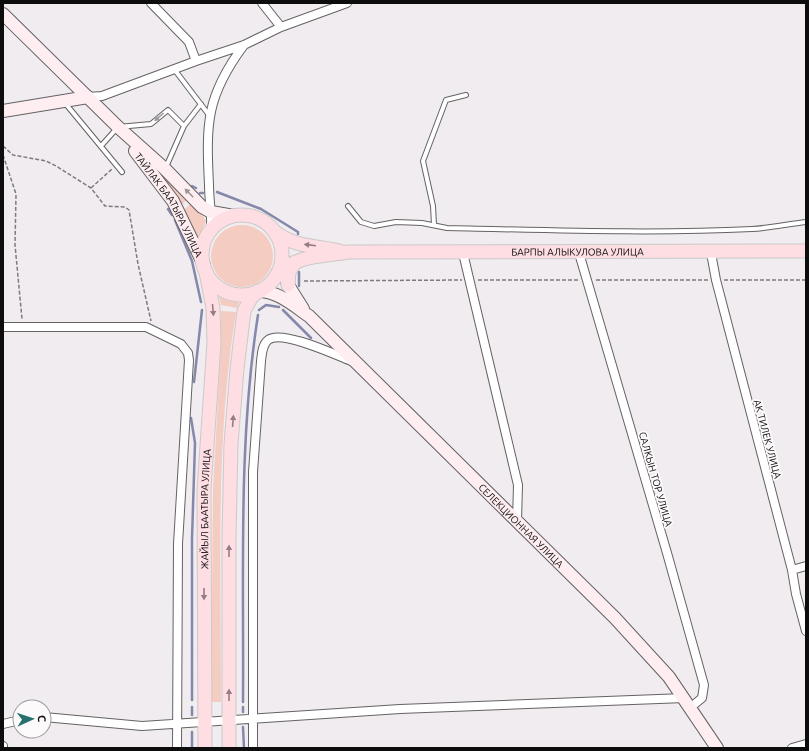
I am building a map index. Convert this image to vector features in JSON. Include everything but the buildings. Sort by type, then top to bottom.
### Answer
[{"type":"main road","points":[[230,748],[229,536],[231,444],[237,369],[246,304],[258,291],[268,285],[281,267],[280,242],[273,230],[262,220],[234,216],[221,221],[211,231],[203,251],[205,268],[214,283],[226,291],[240,295],[258,291]]},
{"type":"main road","name":"БАРПЫ АЛЫКУЛОВА УЛИЦА","points":[[273,230],[281,237],[295,243],[348,252],[711,253],[806,251]]},
{"type":"main road","name":"БАРПЫ АЛЫКУЛОВА УЛИЦА","points":[[281,267],[296,261],[348,252]]},
{"type":"main road","points":[[288,285],[289,272],[296,261]]},
{"type":"main road","name":"ЖАЙЫЛ БААТЫРА УЛИЦА","points":[[205,268],[213,308],[214,343],[204,490],[205,748]]},
{"type":"street","points":[[151,3],[189,42],[196,60]]},
{"type":"street","points":[[262,3],[281,27]]},
{"type":"street","points":[[3,110],[102,96],[196,60],[244,45],[281,27],[347,3]]},
{"type":"street","name":"ТАЙЛАК БААТЫРА УЛИЦА","points":[[3,14],[118,127],[165,169],[202,207],[211,212],[234,216]]},
{"type":"street","points":[[211,231],[207,145],[209,115],[222,79],[244,45]]},
{"type":"street","name":"ТАЙЛАК БААТЫРА УЛИЦА","points":[[118,127],[173,201],[205,268]]},
{"type":"street","points":[[463,253],[518,485],[517,521]]},
{"type":"street","name":"САЛКЫН ТОР УЛИЦА","points":[[579,253],[668,553],[704,685],[702,698],[688,702]]},
{"type":"street","name":"АК ТИЛЕК УЛИЦА","points":[[711,253],[716,280],[792,570],[796,594],[806,631]]},
{"type":"street","name":"СЕЛЕКЦИОННАЯ УЛИЦА","points":[[281,267],[288,285],[309,316]]},
{"type":"street","name":"СЕЛЕКЦИОННАЯ УЛИЦА","points":[[258,291],[268,291],[275,294],[309,316],[615,618],[660,666],[688,702],[717,748]]},
{"type":"street","points":[[3,327],[142,326],[181,344],[188,353],[189,360],[178,544],[177,748]]},
{"type":"street","points":[[253,748],[253,472],[260,361],[264,346],[268,340],[280,337],[301,342],[356,362]]},
{"type":"street","points":[[792,570],[806,566]]},
{"type":"street","points":[[52,718],[142,726],[408,708],[688,702]]},
{"type":"street","points":[[792,748],[806,744]]},
{"type":"lane","points":[[173,69],[209,115]]},
{"type":"lane","points":[[434,225],[433,206],[423,160],[446,100],[466,95]]},
{"type":"lane","points":[[64,101],[122,172]]},
{"type":"lane","points":[[165,169],[184,126],[200,104]]},
{"type":"lane","points":[[101,146],[118,127],[151,124],[168,110],[184,126]]},
{"type":"lane","points":[[348,206],[361,222],[374,226],[396,222],[434,225],[447,228],[609,231],[750,229],[779,227],[806,222]]},
{"type":"path","points":[[3,146],[13,155],[46,161],[91,188],[105,206],[125,207],[129,210],[138,264],[153,330]]},
{"type":"path","points":[[3,155],[16,194],[15,245],[23,326]]},
{"type":"path","points":[[91,188],[117,165]]},
{"type":"path","points":[[304,280],[806,280]]},
{"type":"shaded area","points":[[160,172],[187,200],[181,205],[159,173]]},
{"type":"shaded area","points":[[191,203],[206,221],[198,239],[184,210]]},
{"type":"shaded area","points":[[242,225],[254,227],[264,234],[271,244],[273,256],[271,268],[264,278],[254,285],[242,287],[230,285],[220,278],[213,268],[211,256],[213,244],[220,234],[230,227]]},
{"type":"shaded area","points":[[219,296],[239,302],[237,308],[221,305]]},
{"type":"shaded area","points":[[221,311],[236,312],[229,360],[222,457],[220,555],[221,702],[211,702],[213,490],[221,343]]},
{"type":"waterway","points":[[192,186],[196,188]]},
{"type":"waterway","points":[[217,192],[261,209],[298,232],[298,234]]},
{"type":"waterway","points":[[168,209],[172,215]]},
{"type":"waterway","points":[[175,220],[192,261],[201,302]]},
{"type":"waterway","points":[[299,272],[299,286]]},
{"type":"waterway","points":[[259,310],[266,305],[279,307]]},
{"type":"waterway","points":[[194,382],[202,310]]},
{"type":"waterway","points":[[283,310],[311,338]]},
{"type":"waterway","points":[[243,702],[243,508],[247,411],[258,315]]},
{"type":"waterway","points":[[191,418],[195,443],[192,539],[192,700]]},
{"type":"waterway","points":[[192,707],[192,715]]},
{"type":"waterway","points":[[243,707],[243,712]]},
{"type":"waterway","points":[[243,727],[244,748]]},
{"type":"waterway","points":[[192,732],[192,748]]}]
